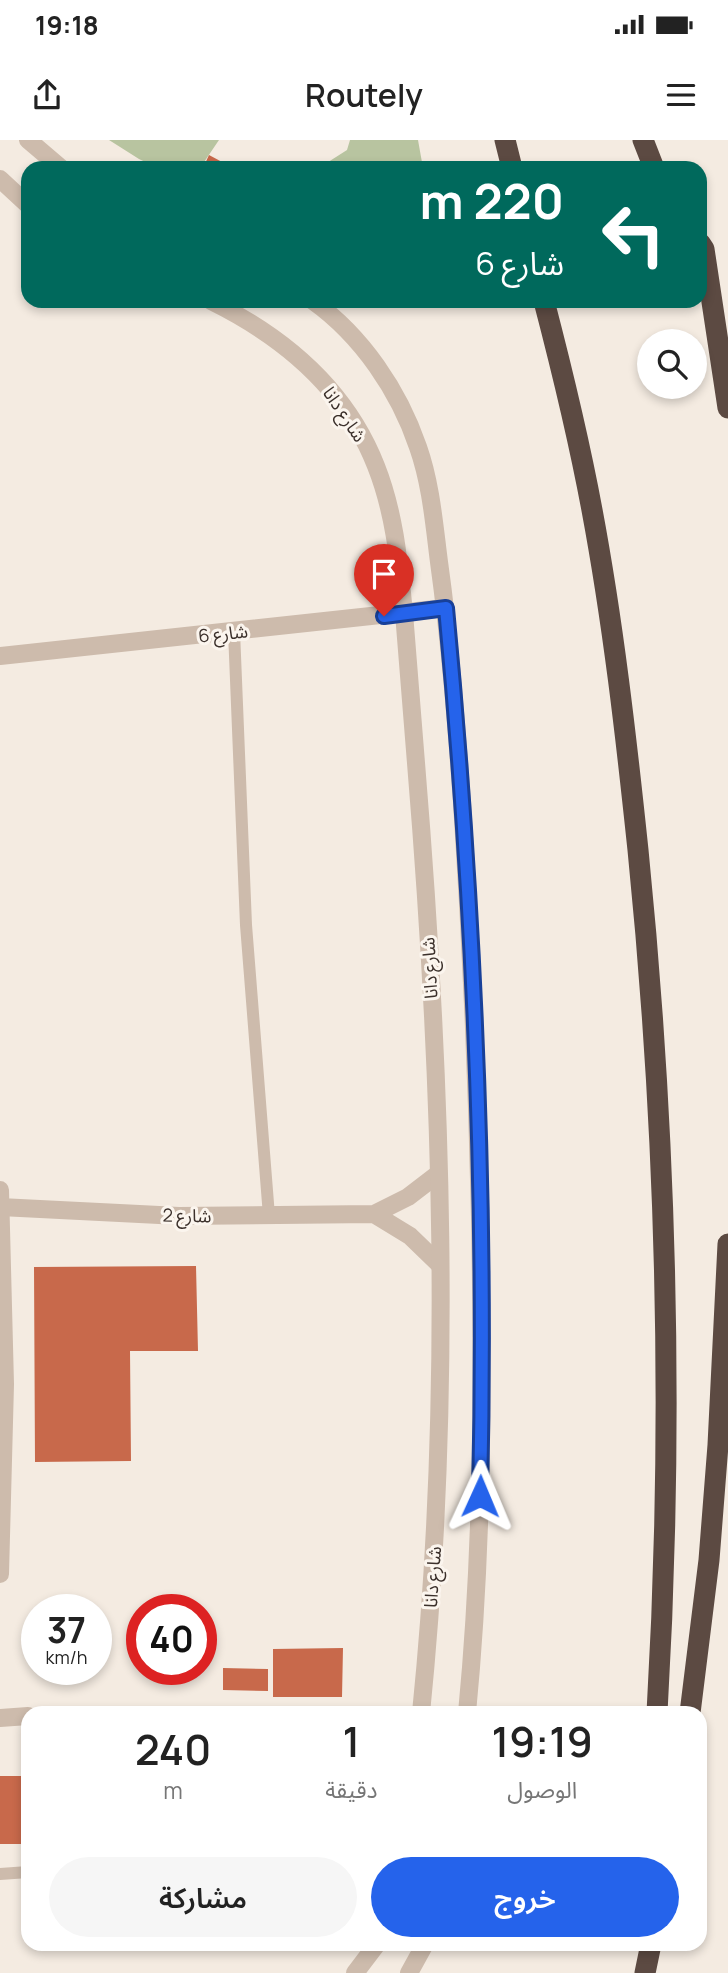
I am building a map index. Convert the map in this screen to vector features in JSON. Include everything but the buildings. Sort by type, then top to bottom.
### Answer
[{"type":"highway","points":[[505,140],[510,161]]},
{"type":"highway","points":[[643,140],[651,161]]},
{"type":"highway","points":[[707,277],[728,408]]},
{"type":"highway","points":[[546,308],[578,438],[602,567],[626,742],[644,916],[658,1105],[667,1362],[666,1538],[657,1706]]},
{"type":"highway","points":[[691,1706],[710,1547],[728,1244]]},
{"type":"highway","points":[[644,1951],[646,1971]]},
{"type":"highway","points":[[646,1971],[650,1951]]},
{"type":"street","points":[[28,140],[53,161]]},
{"type":"street","points":[[0,178],[21,198]]},
{"type":"street","name":"شارع دانا","points":[[224,308],[256,326],[306,363],[340,402],[362,436],[379,473],[391,512],[398,552],[422,840],[440,1265],[439,1438],[434,1556],[422,1706]]},
{"type":"street","points":[[320,308],[361,347],[385,379],[408,421],[427,477],[446,608],[469,915],[482,1300],[480,1496],[467,1706]]},
{"type":"street","name":"شارع 6","points":[[0,656],[446,608]]},
{"type":"street","name":"شارع 2","points":[[1,1207],[103,1213],[269,1216],[374,1214],[408,1197],[438,1174]]},
{"type":"street","points":[[0,1190],[5,1384],[0,1574]]},
{"type":"street","points":[[374,1214],[410,1236],[440,1265]]},
{"type":"street","points":[[0,1718],[21,1716]]},
{"type":"street","points":[[355,1973],[372,1951]]},
{"type":"street","points":[[409,1973],[421,1951]]},
{"type":"lane","points":[[234,631],[246,925],[269,1216]]},
{"type":"lane","points":[[0,1874],[21,1872]]},
{"type":"green space","points":[[109,140],[219,140],[205,161],[139,159]]},
{"type":"green space","points":[[350,140],[418,140],[422,161],[330,161],[347,150]]},
{"type":"route","points":[[384,616],[446,608],[464,838],[476,1068],[482,1313],[480,1496]]}]
